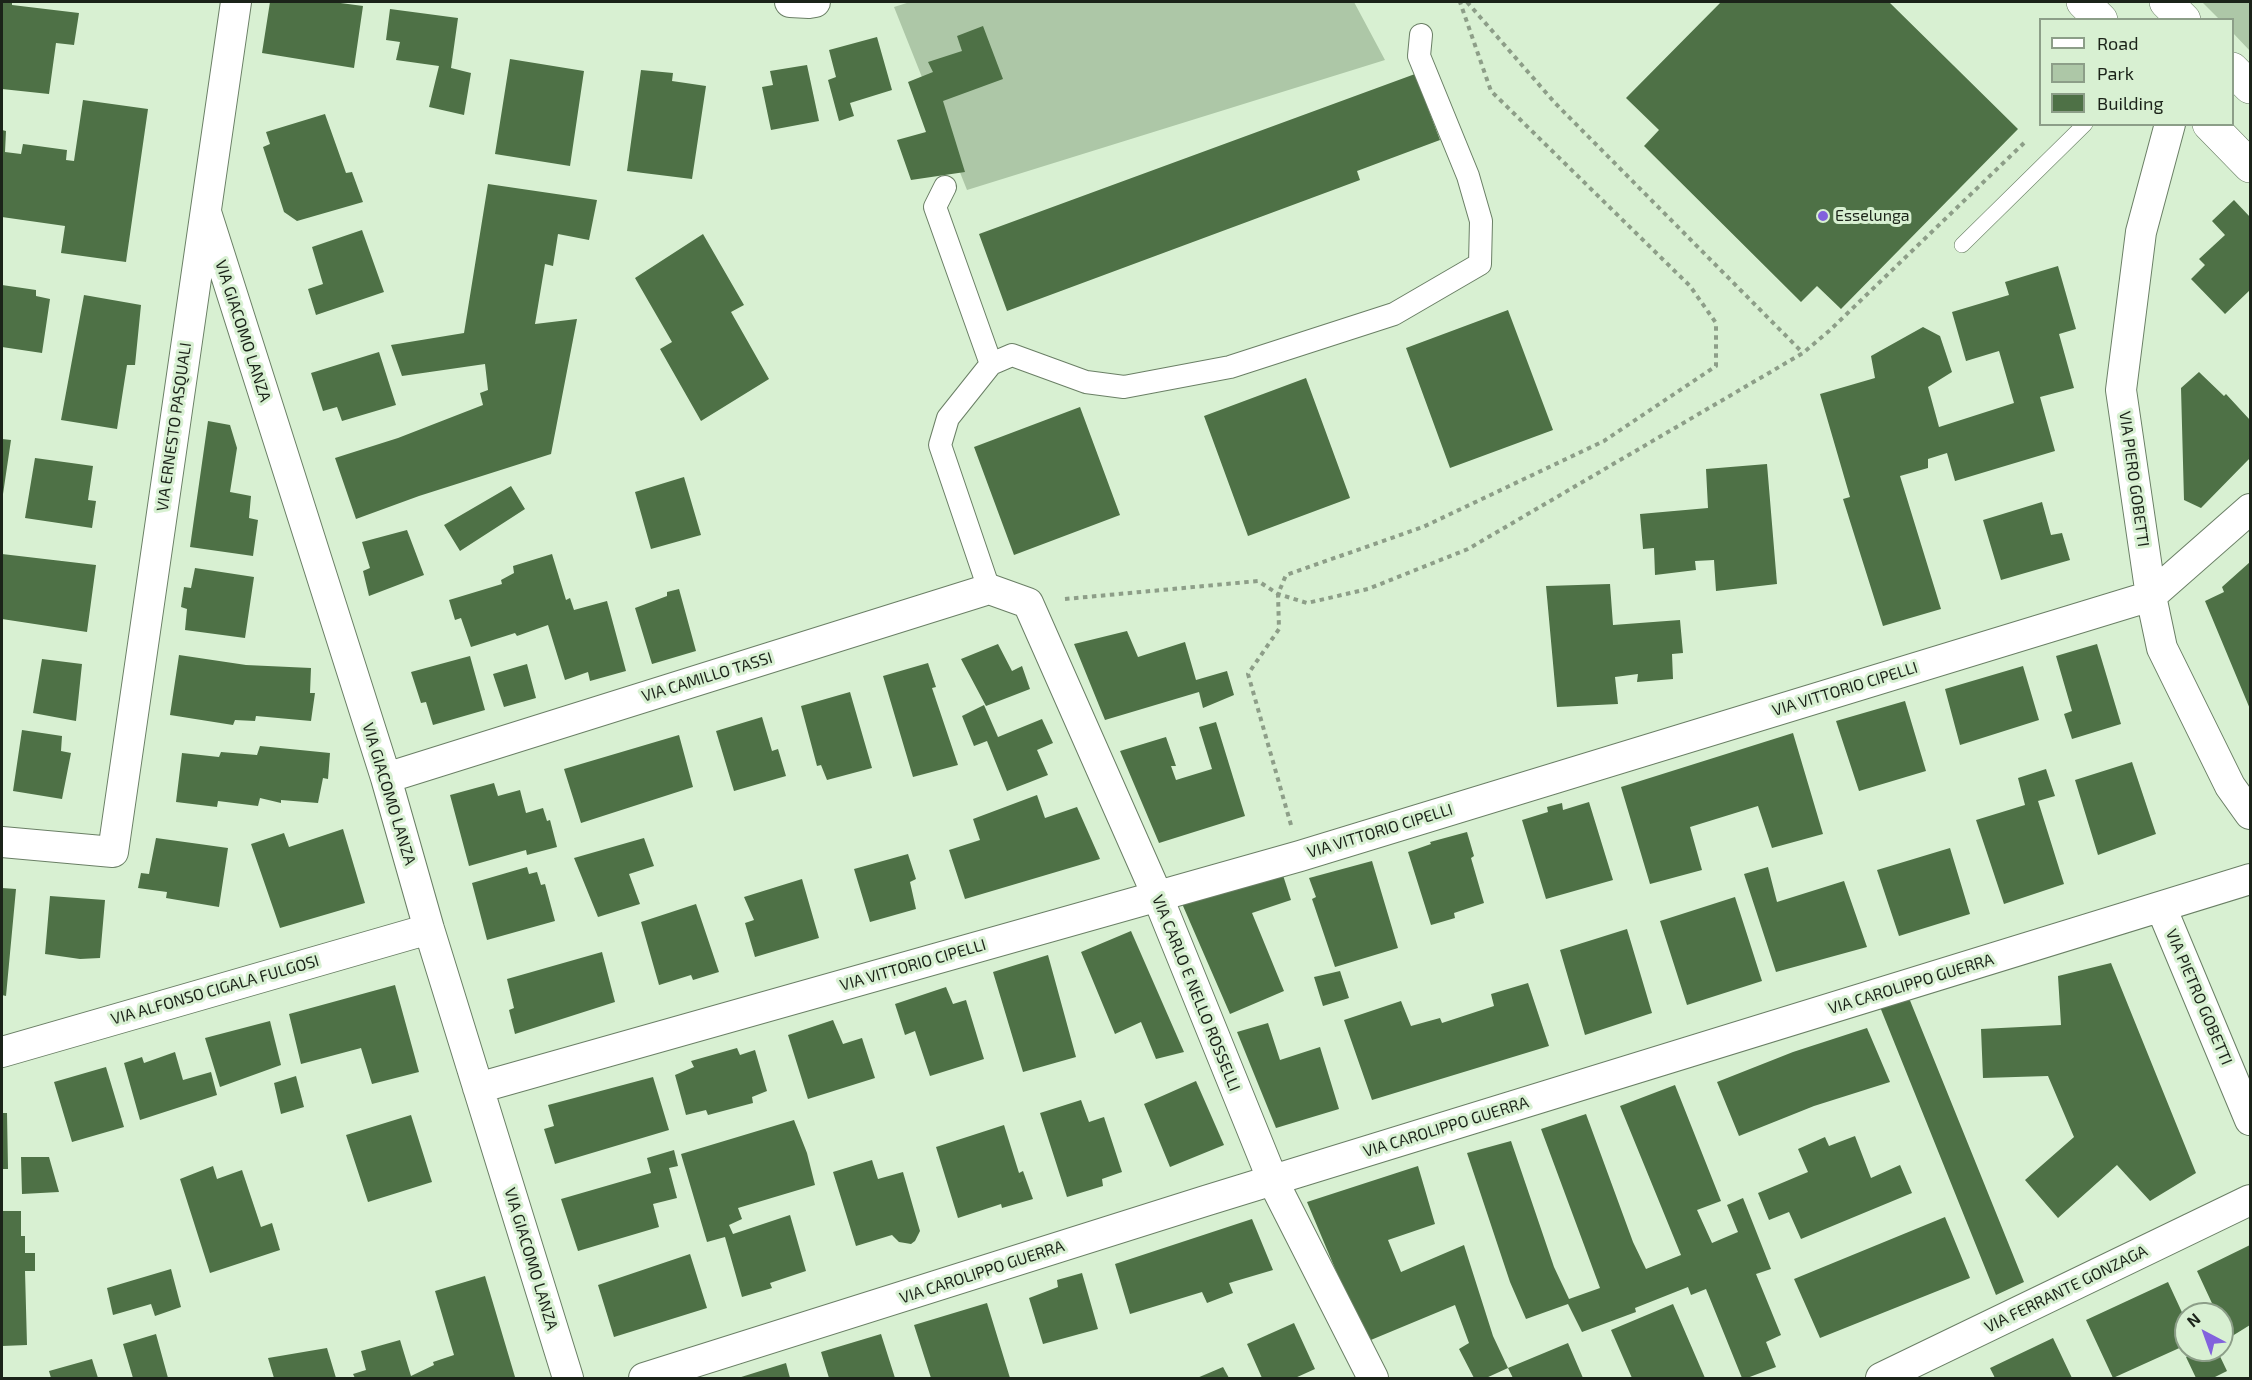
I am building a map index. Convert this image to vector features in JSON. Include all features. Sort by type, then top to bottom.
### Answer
[{"type":"main road","points":[[2083,2],[2099,18]]},
{"type":"main road","points":[[2166,2],[2182,18]]},
{"type":"main road","points":[[2234,71],[2250,87]]},
{"type":"main road","points":[[2211,126],[2250,166]]},
{"type":"street","name":"VIA ERNESTO PASQUALI","points":[[2,842],[113,852],[236,2]]},
{"type":"street","points":[[790,2],[814,2]]},
{"type":"street","points":[[1028,603],[989,588],[940,445],[948,418],[991,364],[1012,355],[1086,382],[1124,387],[1230,367],[1394,314],[1480,264],[1481,220],[1468,176],[1419,56],[1421,35]]},
{"type":"street","name":"VIA PIERO GOBETTI","points":[[2169,126],[2141,232],[2121,390],[2151,596],[2162,648],[2230,786],[2250,814]]},
{"type":"street","points":[[945,187],[935,207],[991,364]]},
{"type":"street","name":"VIA GIACOMO LANZA","points":[[206,212],[386,778],[429,929],[568,1378]]},
{"type":"street","name":"VIA VITTORIO CIPELLI","points":[[478,1088],[1300,856],[2151,596],[2250,509]]},
{"type":"street","name":"VIA CAMILLO TASSI","points":[[386,778],[989,588]]},
{"type":"street","name":"VIA CARLO E NELLO ROSSELLI","points":[[1028,603],[1157,895],[1273,1180],[1373,1378]]},
{"type":"street","name":"VIA CAROLIPPO GUERRA","points":[[644,1378],[1273,1180],[2250,879]]},
{"type":"street","name":"VIA PIETRO GOBETTI","points":[[2161,907],[2250,1120]]},
{"type":"street","name":"VIA ALFONSO CIGALA FULGOSI","points":[[2,1052],[429,929]]},
{"type":"street","name":"VIA FERRANTE GONZAGA","points":[[1881,1378],[2250,1200]]},
{"type":"lane","points":[[1962,244],[2083,126]]},
{"type":"path","points":[[1300,856],[1248,674],[1279,629],[1278,594],[1286,575],[1423,527],[1604,441],[1716,366],[1716,323],[1690,286],[1491,91],[1460,2]]},
{"type":"path","points":[[1467,2],[1555,103],[1803,353]]},
{"type":"path","points":[[1028,603],[1258,581],[1278,594],[1307,603],[1368,589],[1468,549],[1803,353],[1829,331],[2030,137]]},
{"type":"green space","points":[[910,2],[1354,2],[1385,60],[967,190],[894,7]]},
{"type":"green space","points":[[2202,2],[2250,2],[2250,51],[2234,34],[2234,18],[2218,18]]},
{"type":"building","points":[[2,2],[79,13],[74,45],[56,43],[49,94],[2,89]]},
{"type":"building","points":[[270,2],[333,2],[363,6],[354,68],[262,53]]},
{"type":"building","name":"Esselunga","points":[[1721,2],[1889,2],[2018,129],[1841,309],[1817,286],[1801,302],[1644,146],[1659,130],[1626,98]]},
{"type":"building","points":[[390,9],[458,18],[451,68],[471,73],[464,115],[429,107],[439,66],[396,60],[400,42],[386,40]]},
{"type":"building","points":[[983,26],[1003,79],[943,101],[965,172],[911,180],[897,140],[926,132],[908,82],[933,72],[928,62],[962,51],[957,36]]},
{"type":"building","points":[[877,37],[892,90],[850,103],[854,116],[839,121],[828,80],[836,77],[829,50]]},
{"type":"building","points":[[510,59],[584,71],[570,166],[495,154]]},
{"type":"building","points":[[807,65],[819,121],[771,130],[762,87],[773,85],[770,71]]},
{"type":"building","points":[[641,70],[673,73],[672,81],[706,86],[692,179],[627,171]]},
{"type":"building","points":[[1415,74],[1440,140],[1357,171],[1360,180],[1007,311],[979,234]]},
{"type":"building","points":[[83,100],[148,109],[126,262],[61,253],[65,226],[2,217],[2,130],[6,131],[5,152],[21,154],[23,144],[67,150],[66,160],[74,161]]},
{"type":"building","points":[[325,114],[346,173],[352,172],[363,202],[297,221],[284,212],[263,147],[270,144],[266,132]]},
{"type":"building","points":[[488,184],[597,200],[589,240],[558,234],[553,266],[545,264],[535,324],[577,319],[551,454],[419,496],[356,519],[335,458],[398,438],[483,405],[480,393],[488,390],[485,364],[402,376],[391,345],[464,333]]},
{"type":"building","points":[[2234,200],[2250,217],[2250,290],[2225,314],[2191,279],[2205,265],[2199,259],[2225,235],[2212,221]]},
{"type":"building","points":[[362,230],[384,292],[316,315],[308,289],[323,284],[312,247]]},
{"type":"building","points":[[703,234],[744,305],[731,312],[769,379],[701,421],[660,349],[672,342],[635,278]]},
{"type":"building","points":[[2058,266],[2076,329],[2059,334],[2074,388],[2040,397],[2055,451],[1955,481],[1947,453],[1928,459],[1928,468],[1900,476],[1941,609],[1883,626],[1843,499],[1850,497],[1820,394],[1875,378],[1871,356],[1923,327],[1940,336],[1952,372],[1928,387],[1939,427],[2014,403],[1999,351],[1966,361],[1952,312],[2009,295],[2005,282]]},
{"type":"building","points":[[2,285],[36,290],[36,296],[50,299],[42,353],[2,347]]},
{"type":"building","points":[[84,295],[141,305],[135,365],[127,365],[117,429],[61,420]]},
{"type":"building","points":[[1508,310],[1553,430],[1450,468],[1406,348]]},
{"type":"building","points":[[379,352],[396,405],[342,421],[337,407],[323,411],[311,373]]},
{"type":"building","points":[[2199,372],[2224,396],[2226,394],[2250,420],[2250,458],[2201,508],[2184,500],[2181,388]]},
{"type":"building","points":[[1306,378],[1350,498],[1248,536],[1204,416]]},
{"type":"building","points":[[1080,407],[1120,515],[1014,555],[974,447]]},
{"type":"building","points":[[208,421],[230,425],[237,448],[230,492],[251,496],[249,518],[258,520],[253,556],[190,547]]},
{"type":"building","points":[[2,439],[11,440],[3,494],[2,494]]},
{"type":"building","points":[[35,458],[93,466],[88,500],[96,501],[92,528],[25,518]]},
{"type":"building","points":[[1767,464],[1777,584],[1716,591],[1714,560],[1695,561],[1696,570],[1655,575],[1654,548],[1643,549],[1640,514],[1708,508],[1706,469]]},
{"type":"building","points":[[684,477],[701,535],[651,549],[635,492]]},
{"type":"building","points":[[511,486],[525,509],[460,551],[444,525]]},
{"type":"building","points":[[2042,502],[2051,535],[2062,533],[2070,560],[2001,580],[1983,520]]},
{"type":"building","points":[[407,530],[424,575],[369,596],[363,571],[370,568],[362,542]]},
{"type":"building","points":[[2,554],[96,565],[87,632],[2,619]]},
{"type":"building","points":[[552,554],[566,600],[570,598],[574,610],[607,601],[626,671],[590,681],[588,672],[565,680],[548,625],[517,636],[515,633],[471,647],[461,618],[455,620],[449,600],[502,584],[501,580],[514,573],[513,566]]},
{"type":"building","points":[[2250,562],[2250,709],[2205,601],[2224,592],[2222,587]]},
{"type":"building","points":[[195,568],[254,577],[245,638],[185,630],[187,609],[181,607],[184,587],[191,588]]},
{"type":"building","points":[[1610,584],[1613,625],[1680,620],[1683,653],[1672,654],[1673,679],[1637,682],[1638,674],[1615,677],[1618,704],[1557,707],[1546,586]]},
{"type":"building","points":[[679,589],[696,651],[652,664],[635,608],[667,596],[667,592]]},
{"type":"building","points":[[1127,631],[1138,657],[1185,642],[1196,680],[1227,671],[1234,695],[1203,708],[1199,692],[1105,720],[1074,644]]},
{"type":"building","points":[[998,644],[1012,671],[1022,666],[1030,689],[986,706],[961,659]]},
{"type":"building","points":[[2097,644],[2121,724],[2072,739],[2064,714],[2072,711],[2056,656]]},
{"type":"building","points":[[179,655],[246,665],[311,668],[310,693],[315,693],[311,721],[256,716],[255,721],[235,720],[233,725],[170,715]]},
{"type":"building","points":[[470,656],[485,710],[433,725],[426,702],[421,703],[411,672]]},
{"type":"building","points":[[42,659],[82,664],[76,721],[33,713]]},
{"type":"building","points":[[928,663],[936,687],[932,688],[958,765],[913,777],[883,676]]},
{"type":"building","points":[[527,664],[536,698],[504,707],[493,674]]},
{"type":"building","points":[[2023,666],[2039,720],[1960,745],[1945,689]]},
{"type":"building","points":[[850,692],[872,768],[827,780],[821,765],[817,766],[801,706]]},
{"type":"building","points":[[1905,701],[1926,771],[1859,791],[1836,721]]},
{"type":"building","points":[[984,705],[998,737],[1042,719],[1053,743],[1037,750],[1048,775],[1007,791],[987,741],[974,746],[962,716]]},
{"type":"building","points":[[762,717],[772,751],[778,749],[786,776],[734,791],[716,731]]},
{"type":"building","points":[[1216,722],[1245,816],[1159,843],[1120,751],[1166,737],[1176,766],[1171,766],[1176,780],[1212,769],[1199,727]]},
{"type":"building","points":[[22,730],[62,736],[61,751],[71,753],[62,799],[13,791]]},
{"type":"building","points":[[1793,733],[1823,834],[1772,848],[1758,806],[1690,827],[1702,870],[1650,884],[1621,787]]},
{"type":"building","points":[[679,735],[693,787],[581,823],[564,769]]},
{"type":"building","points":[[260,746],[330,753],[328,779],[323,778],[318,803],[281,800],[281,803],[260,798],[258,806],[218,801],[217,807],[176,802],[182,753],[219,757],[221,752],[257,755]]},
{"type":"building","points":[[2132,762],[2156,834],[2098,855],[2075,780]]},
{"type":"building","points":[[2046,769],[2055,796],[2038,801],[2064,884],[2004,904],[1976,820],[2025,805],[2018,778]]},
{"type":"building","points":[[494,783],[498,796],[520,790],[526,813],[543,808],[547,821],[550,820],[557,847],[527,855],[526,850],[469,866],[450,795]]},
{"type":"building","points":[[1037,795],[1045,818],[1077,807],[1100,859],[965,899],[949,850],[980,840],[973,819]]},
{"type":"building","points":[[1589,802],[1613,880],[1546,899],[1522,820],[1548,812],[1547,807],[1562,803],[1563,810]]},
{"type":"building","points":[[343,829],[365,903],[280,928],[251,844],[284,833],[289,847]]},
{"type":"building","points":[[1467,832],[1474,856],[1471,858],[1484,903],[1454,913],[1455,918],[1431,925],[1408,852],[1431,844],[1430,842]]},
{"type":"building","points":[[156,838],[228,848],[219,907],[166,898],[167,892],[138,888],[141,873],[149,874]]},
{"type":"building","points":[[644,838],[654,866],[629,874],[640,904],[598,917],[574,858]]},
{"type":"building","points":[[1950,848],[1970,914],[1899,936],[1877,870]]},
{"type":"building","points":[[908,854],[916,879],[910,882],[916,909],[870,922],[854,869]]},
{"type":"building","points":[[1372,861],[1398,948],[1335,967],[1312,899],[1316,897],[1309,878]]},
{"type":"building","points":[[527,867],[529,874],[537,872],[541,885],[545,884],[555,921],[487,940],[472,883]]},
{"type":"building","points":[[1768,867],[1777,902],[1844,881],[1867,947],[1776,972],[1744,874]]},
{"type":"building","points":[[1281,869],[1291,900],[1252,913],[1284,991],[1230,1014],[1180,899]]},
{"type":"building","points":[[802,879],[819,938],[755,957],[745,923],[754,920],[744,897]]},
{"type":"building","points":[[2,888],[16,889],[6,996],[2,995]]},
{"type":"building","points":[[50,896],[105,900],[100,958],[80,959],[45,954]]},
{"type":"building","points":[[1735,897],[1762,981],[1687,1005],[1660,921]]},
{"type":"building","points":[[696,904],[719,972],[693,980],[691,975],[659,985],[641,922]]},
{"type":"building","points":[[1627,929],[1652,1013],[1585,1035],[1560,950]]},
{"type":"building","points":[[1131,931],[1184,1052],[1156,1059],[1141,1022],[1115,1034],[1081,952]]},
{"type":"building","points":[[602,952],[615,1002],[515,1034],[509,1010],[514,1008],[507,979]]},
{"type":"building","points":[[1048,955],[1076,1057],[1023,1072],[993,972]]},
{"type":"building","points":[[2111,963],[2196,1173],[2150,1201],[2117,1165],[2058,1218],[2025,1180],[2074,1137],[2048,1076],[1983,1078],[1981,1029],[2061,1025],[2058,976]]},
{"type":"building","points":[[1340,971],[1349,998],[1323,1006],[1314,977]]},
{"type":"building","points":[[1528,983],[1549,1046],[1372,1100],[1344,1020],[1401,1001],[1411,1026],[1440,1018],[1442,1023],[1494,1006],[1491,994]]},
{"type":"building","points":[[395,985],[419,1072],[372,1084],[361,1048],[301,1064],[289,1014]]},
{"type":"building","points":[[946,987],[953,1004],[966,1000],[984,1059],[930,1076],[915,1031],[905,1035],[895,1004]]},
{"type":"building","points":[[1909,998],[2024,1282],[1996,1295],[1880,1007]]},
{"type":"building","points":[[833,1020],[843,1044],[862,1038],[875,1078],[808,1099],[788,1035]]},
{"type":"building","points":[[270,1021],[281,1065],[220,1087],[205,1038]]},
{"type":"building","points":[[1268,1023],[1280,1060],[1320,1047],[1339,1109],[1276,1128],[1237,1032]]},
{"type":"building","points":[[1867,1028],[1890,1082],[1814,1106],[1739,1136],[1717,1082],[1793,1052]]},
{"type":"building","points":[[737,1048],[740,1055],[755,1050],[767,1091],[752,1097],[753,1103],[708,1115],[706,1110],[686,1115],[675,1075],[694,1067],[691,1061]]},
{"type":"building","points":[[175,1052],[183,1080],[211,1072],[217,1095],[140,1120],[124,1063],[142,1057],[144,1063]]},
{"type":"building","points":[[106,1067],[124,1127],[72,1142],[54,1082]]},
{"type":"building","points":[[296,1076],[304,1107],[281,1114],[274,1083]]},
{"type":"building","points":[[653,1077],[669,1130],[555,1164],[544,1129],[554,1126],[548,1105]]},
{"type":"building","points":[[1196,1081],[1224,1145],[1170,1167],[1144,1104]]},
{"type":"building","points":[[1675,1085],[1721,1201],[1697,1210],[1712,1243],[1738,1232],[1727,1205],[1743,1198],[1771,1269],[1756,1274],[1781,1335],[1766,1342],[1776,1367],[1747,1378],[1742,1378],[1706,1289],[1691,1295],[1688,1287],[1635,1308],[1636,1312],[1582,1332],[1568,1304],[1526,1319],[1510,1282],[1467,1153],[1511,1141],[1554,1267],[1569,1299],[1600,1288],[1541,1129],[1586,1114],[1633,1242],[1646,1269],[1681,1255],[1620,1106]]},
{"type":"building","points":[[1081,1100],[1089,1122],[1104,1117],[1122,1172],[1102,1179],[1103,1186],[1067,1197],[1040,1113]]},
{"type":"building","points":[[2,1113],[7,1113],[8,1169],[2,1169]]},
{"type":"building","points":[[411,1115],[432,1182],[368,1202],[346,1135]]},
{"type":"building","points":[[794,1120],[807,1153],[815,1185],[738,1208],[742,1219],[729,1225],[733,1234],[790,1215],[806,1271],[770,1283],[772,1288],[742,1297],[725,1237],[707,1242],[681,1154]]},
{"type":"building","points":[[1004,1125],[1019,1173],[1023,1171],[1033,1199],[1002,1208],[1001,1204],[958,1218],[936,1147]]},
{"type":"building","points":[[1855,1136],[1871,1178],[1900,1165],[1912,1193],[1801,1239],[1789,1212],[1769,1220],[1758,1193],[1808,1172],[1798,1149],[1825,1137],[1829,1146]]},
{"type":"building","points":[[674,1150],[678,1166],[669,1168],[677,1198],[653,1204],[659,1227],[578,1251],[561,1199],[651,1173],[647,1158]]},
{"type":"building","points":[[21,1157],[49,1157],[59,1192],[22,1194]]},
{"type":"building","points":[[872,1160],[878,1179],[903,1172],[920,1231],[911,1244],[899,1242],[892,1235],[856,1246],[833,1172]]},
{"type":"building","points":[[213,1166],[217,1179],[242,1170],[261,1227],[272,1223],[280,1250],[210,1273],[180,1179]]},
{"type":"building","points":[[1418,1166],[1435,1224],[1388,1240],[1401,1272],[1464,1245],[1493,1336],[1508,1368],[1486,1378],[1474,1378],[1459,1349],[1469,1343],[1455,1305],[1366,1342],[1307,1202]]},
{"type":"building","points":[[2,1211],[21,1211],[21,1236],[25,1236],[25,1253],[35,1253],[35,1271],[25,1271],[27,1345],[2,1346]]},
{"type":"building","points":[[1945,1217],[1970,1278],[1820,1338],[1794,1279]]},
{"type":"building","points":[[1252,1219],[1273,1270],[1229,1283],[1233,1293],[1207,1303],[1202,1292],[1130,1314],[1115,1264]]},
{"type":"building","points":[[2250,1245],[2250,1325],[2234,1335],[2234,1302],[2211,1302],[2197,1271]]},
{"type":"building","points":[[690,1254],[707,1308],[614,1337],[598,1285]]},
{"type":"building","points":[[171,1269],[181,1307],[155,1316],[151,1304],[113,1315],[107,1288]]},
{"type":"building","points":[[1082,1273],[1098,1329],[1043,1344],[1029,1298],[1058,1287],[1057,1280]]},
{"type":"building","points":[[485,1276],[515,1377],[355,1378],[353,1374],[366,1370],[361,1351],[400,1340],[411,1376],[434,1365],[433,1362],[454,1355],[435,1291]]},
{"type":"building","points":[[2168,1282],[2177,1302],[2174,1302],[2174,1350],[2113,1378],[2086,1320]]},
{"type":"building","points":[[987,1303],[1010,1378],[931,1378],[914,1325]]},
{"type":"building","points":[[1673,1304],[1705,1378],[1632,1378],[1611,1330]]},
{"type":"building","points":[[1294,1323],[1315,1369],[1295,1378],[1262,1378],[1247,1344]]},
{"type":"building","points":[[156,1334],[168,1378],[133,1378],[123,1344]]},
{"type":"building","points":[[881,1334],[895,1378],[829,1378],[821,1352]]},
{"type":"building","points":[[2053,1338],[2072,1378],[1995,1378],[1990,1368]]},
{"type":"building","points":[[1568,1343],[1583,1378],[1513,1378],[1508,1368]]},
{"type":"building","points":[[327,1348],[336,1378],[274,1378],[268,1358]]},
{"type":"building","points":[[92,1359],[98,1378],[51,1378],[49,1371]]},
{"type":"building","points":[[2188,1362],[2223,1362],[2227,1371],[2213,1378],[2196,1378]]},
{"type":"building","points":[[786,1363],[790,1378],[738,1378]]},
{"type":"building","points":[[1223,1367],[1229,1378],[1197,1378]]},
{"type":"place","name":"Esselunga","points":[[1823,216]]}]
